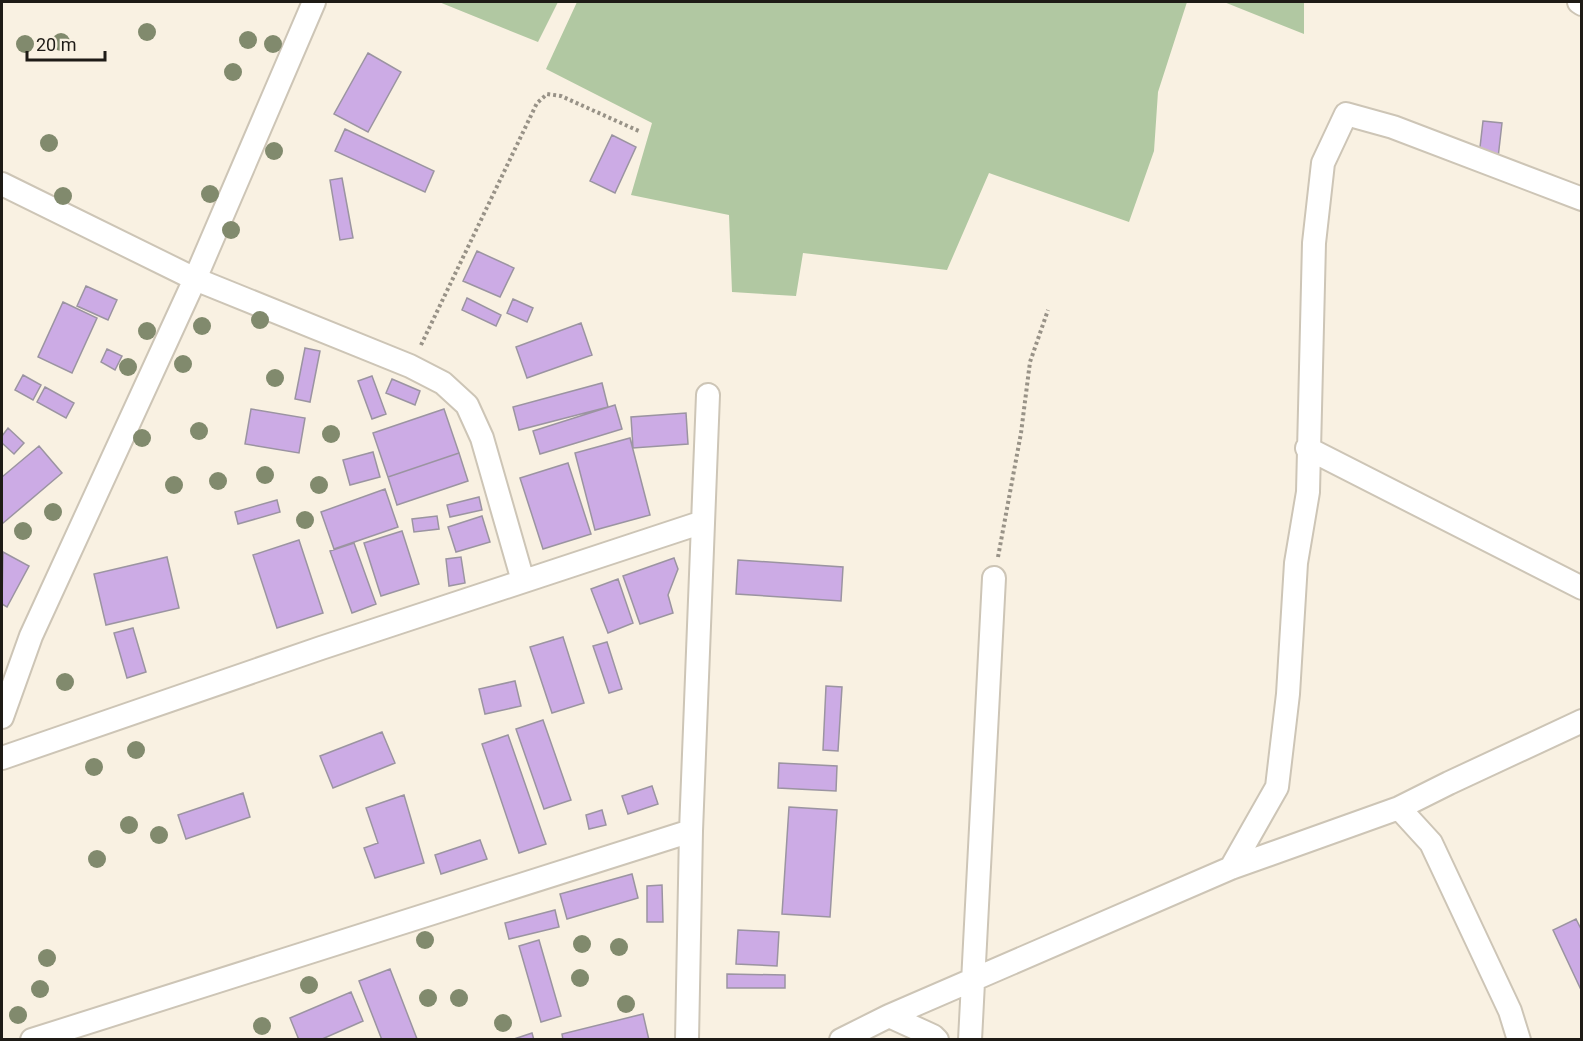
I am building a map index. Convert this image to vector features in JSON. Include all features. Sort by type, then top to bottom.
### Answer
[{"type":"street","points":[[2,717],[31,636],[195,279],[314,2]]},
{"type":"street","points":[[1231,868],[1277,787],[1288,694],[1296,563],[1308,492],[1307,448],[1313,339],[1314,243],[1323,163],[1346,114],[1393,128],[1581,199]]},
{"type":"street","points":[[2,184],[195,279],[410,366],[443,383],[467,405],[482,438],[523,581]]},
{"type":"street","points":[[687,1040],[691,831],[708,395]]},
{"type":"street","points":[[1307,448],[1581,588]]},
{"type":"street","points":[[2,758],[703,522]]},
{"type":"street","points":[[970,1040],[994,578]]},
{"type":"street","points":[[841,1040],[889,1016],[1231,868],[1400,808],[1581,721]]},
{"type":"street","points":[[1400,808],[1431,843],[1510,1011],[1519,1040]]},
{"type":"street","points":[[32,1040],[691,831]]},
{"type":"street","points":[[889,1016],[937,1040]]},
{"type":"path","points":[[410,366],[537,103],[547,94],[561,96],[641,132]]},
{"type":"path","points":[[994,578],[1021,433],[1030,362],[1048,309]]},
{"type":"green space","points":[[439,2],[558,2],[538,42]]},
{"type":"green space","points":[[577,2],[1187,2],[1158,92],[1154,151],[1129,222],[989,173],[947,270],[803,253],[796,296],[732,292],[729,215],[631,195],[652,123],[546,69]]},
{"type":"green space","points":[[1224,2],[1304,2],[1304,34]]},
{"type":"building","points":[[368,53],[401,72],[368,132],[334,114]]},
{"type":"building","points":[[1483,121],[1502,123],[1498,158],[1479,156]]},
{"type":"building","points":[[345,129],[434,171],[425,192],[335,151]]},
{"type":"building","points":[[612,135],[636,147],[615,193],[590,181]]},
{"type":"building","points":[[342,178],[353,238],[340,240],[330,180]]},
{"type":"building","points":[[477,251],[514,268],[500,297],[463,281]]},
{"type":"building","points":[[86,286],[117,300],[108,320],[77,306]]},
{"type":"building","points":[[467,298],[501,315],[496,326],[462,310]]},
{"type":"building","points":[[513,299],[533,308],[527,322],[507,313]]},
{"type":"building","points":[[63,302],[97,318],[72,373],[38,357]]},
{"type":"building","points":[[581,323],[592,355],[527,378],[516,347]]},
{"type":"building","points":[[305,348],[320,351],[310,402],[295,399]]},
{"type":"building","points":[[107,349],[122,356],[115,370],[101,362]]},
{"type":"building","points":[[23,375],[41,385],[33,400],[15,390]]},
{"type":"building","points":[[372,376],[386,414],[372,419],[358,381]]},
{"type":"building","points":[[392,379],[420,391],[415,405],[386,393]]},
{"type":"building","points":[[602,383],[608,407],[519,430],[513,407]]},
{"type":"building","points":[[45,387],[74,403],[66,418],[37,402]]},
{"type":"building","points":[[615,405],[622,429],[540,454],[533,431]]},
{"type":"building","points":[[251,409],[305,418],[299,453],[245,444]]},
{"type":"building","points":[[444,409],[459,453],[388,477],[373,433]]},
{"type":"building","points":[[686,413],[688,444],[633,448],[631,417]]},
{"type":"building","points":[[8,428],[24,443],[14,454],[2,443],[2,436]]},
{"type":"building","points":[[630,438],[650,515],[595,530],[575,453]]},
{"type":"building","points":[[39,446],[62,473],[2,524],[2,477]]},
{"type":"building","points":[[373,452],[380,477],[350,485],[343,460]]},
{"type":"building","points":[[459,453],[468,481],[397,505],[388,477]]},
{"type":"building","points":[[568,463],[591,534],[543,549],[520,478]]},
{"type":"building","points":[[385,489],[398,527],[334,549],[321,512]]},
{"type":"building","points":[[479,497],[482,510],[450,517],[447,505]]},
{"type":"building","points":[[277,500],[280,512],[238,524],[235,512]]},
{"type":"building","points":[[437,516],[439,529],[414,532],[412,519]]},
{"type":"building","points":[[482,516],[490,542],[456,552],[448,527]]},
{"type":"building","points":[[402,531],[419,584],[381,596],[364,543]]},
{"type":"building","points":[[299,540],[323,613],[277,628],[253,555]]},
{"type":"building","points":[[354,543],[376,604],[352,613],[330,551]]},
{"type":"building","points":[[3,552],[29,566],[7,607],[2,604]]},
{"type":"building","points":[[167,557],[179,608],[106,625],[94,574]]},
{"type":"building","points":[[461,557],[465,583],[449,586],[446,559]]},
{"type":"building","points":[[674,558],[678,569],[668,595],[673,613],[640,624],[623,576]]},
{"type":"building","points":[[738,560],[843,567],[841,601],[736,594]]},
{"type":"building","points":[[618,579],[633,623],[608,633],[591,589]]},
{"type":"building","points":[[133,628],[146,672],[127,678],[114,633]]},
{"type":"building","points":[[563,637],[584,703],[552,713],[530,647]]},
{"type":"building","points":[[607,642],[622,689],[609,693],[593,646]]},
{"type":"building","points":[[515,681],[521,706],[485,714],[479,689]]},
{"type":"building","points":[[826,686],[842,687],[838,751],[823,750]]},
{"type":"building","points":[[543,720],[571,800],[544,809],[516,729]]},
{"type":"building","points":[[382,732],[395,763],[333,788],[320,756]]},
{"type":"building","points":[[508,735],[546,844],[519,853],[482,744]]},
{"type":"building","points":[[779,763],[837,766],[836,791],[778,788]]},
{"type":"building","points":[[652,786],[658,804],[628,814],[622,796]]},
{"type":"building","points":[[243,793],[250,817],[186,839],[178,815]]},
{"type":"building","points":[[404,795],[424,863],[375,878],[364,848],[378,843],[366,808]]},
{"type":"building","points":[[789,807],[837,810],[830,917],[782,914]]},
{"type":"building","points":[[602,810],[606,825],[589,829],[586,815]]},
{"type":"building","points":[[480,840],[487,859],[441,874],[435,855]]},
{"type":"building","points":[[632,874],[638,898],[567,919],[560,894]]},
{"type":"building","points":[[662,885],[663,922],[647,922],[647,886]]},
{"type":"building","points":[[555,910],[559,927],[509,939],[505,923]]},
{"type":"building","points":[[1576,919],[1582,931],[1582,992],[1553,930]]},
{"type":"building","points":[[738,930],[779,932],[777,966],[736,964]]},
{"type":"building","points":[[539,940],[561,1016],[541,1022],[519,946]]},
{"type":"building","points":[[390,969],[417,1039],[415,1040],[382,1040],[359,981]]},
{"type":"building","points":[[727,974],[785,975],[785,988],[727,988]]},
{"type":"building","points":[[351,992],[363,1021],[320,1040],[299,1040],[290,1018]]},
{"type":"building","points":[[643,1014],[649,1040],[563,1040],[562,1034]]},
{"type":"building","points":[[532,1033],[534,1040],[511,1040]]}]
